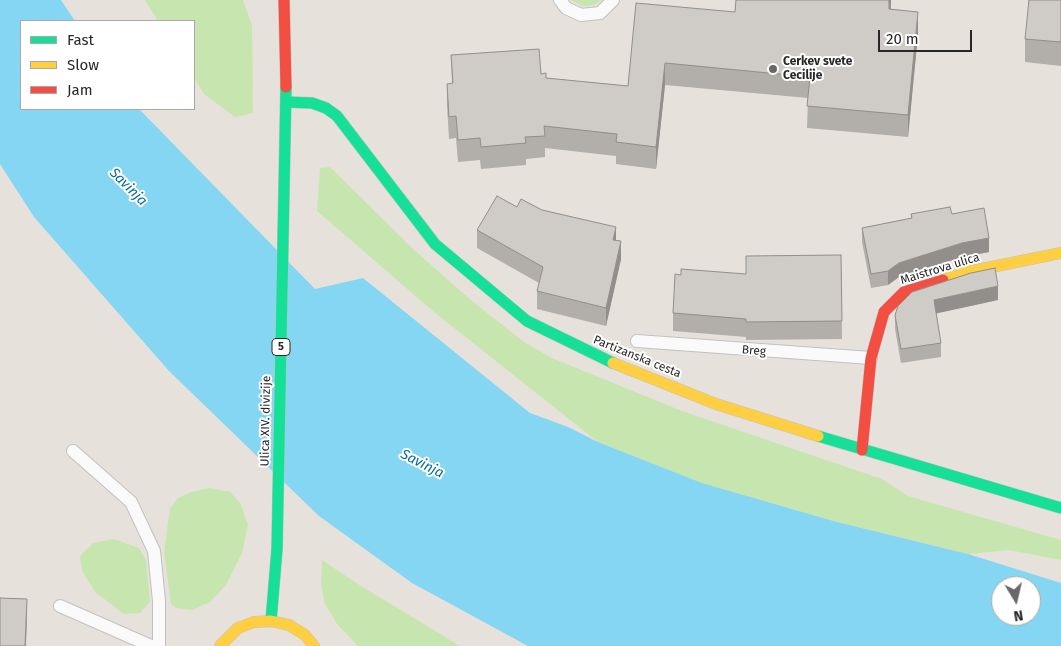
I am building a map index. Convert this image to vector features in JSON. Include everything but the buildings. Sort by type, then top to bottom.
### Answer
[{"type":"street","name":"5","points":[[284,0],[286,102]]},
{"type":"street","name":"Ulica XIV. divizije","points":[[272,621],[277,549],[286,102]]},
{"type":"street","name":"Partizanska cesta","points":[[286,102],[312,103],[326,108],[337,116],[435,244],[527,321],[593,355],[716,404],[862,450],[1061,508]]},
{"type":"street","name":"Maistrova ulica","points":[[862,450],[871,358],[884,312],[904,292],[967,272],[1061,253]]},
{"type":"street","points":[[220,646],[238,628],[254,622],[272,621],[290,625],[305,635],[314,646]]},
{"type":"lane","points":[[560,0],[566,8],[581,16],[600,13],[614,0]]},
{"type":"lane","name":"Breg","points":[[637,341],[871,358]]},
{"type":"lane","points":[[73,451],[131,502],[154,551],[159,601],[159,646]]},
{"type":"lane","points":[[60,606],[151,646]]},
{"type":"green space","points":[[145,0],[243,0],[252,25],[253,113],[235,117],[204,94],[195,80],[195,20],[157,20]]},
{"type":"green space","points":[[571,0],[602,0],[594,5],[583,6]]},
{"type":"green space","points":[[330,167],[412,248],[472,301],[524,342],[552,358],[682,411],[882,479],[908,496],[1061,540],[1061,560],[1009,550],[968,554],[837,522],[702,483],[598,442],[434,312],[317,211],[320,168]]},
{"type":"green space","points":[[210,488],[230,492],[241,504],[248,525],[242,553],[226,585],[210,602],[192,610],[176,608],[171,604],[164,552],[170,508],[178,498],[191,492]]},
{"type":"green space","points":[[114,539],[139,548],[146,560],[150,602],[140,613],[124,614],[95,592],[82,571],[80,556],[93,543]]},
{"type":"green space","points":[[322,560],[460,646],[358,646],[337,624],[325,604],[321,585]]},
{"type":"water","name":"Savinja","points":[[0,0],[61,0],[74,20],[20,20],[20,110],[140,110],[315,289],[363,278],[530,413],[702,483],[837,522],[968,554],[1039,576],[991,576],[991,626],[1041,626],[1041,577],[1061,583],[1061,646],[528,646],[412,583],[319,516],[169,371],[34,217],[0,164]]},
{"type":"traffic: fast","points":[[271,621],[277,549],[286,87]]},
{"type":"traffic: fast","points":[[286,102],[312,103],[326,108],[337,116],[435,244],[527,321],[613,363]]},
{"type":"traffic: fast","points":[[818,436],[1061,508]]},
{"type":"traffic: slow","points":[[943,280],[967,272],[1061,253]]},
{"type":"traffic: slow","points":[[613,363],[716,404],[818,436]]},
{"type":"traffic: slow","points":[[220,646],[238,628],[254,622],[271,621],[289,625],[305,635],[314,646]]},
{"type":"traffic: jam","points":[[284,0],[286,87]]},
{"type":"traffic: jam","points":[[862,450],[871,358],[884,312],[904,292],[943,280]]},
{"type":"place","name":"Cerkev svete Cecilije","points":[[773,69]]}]
